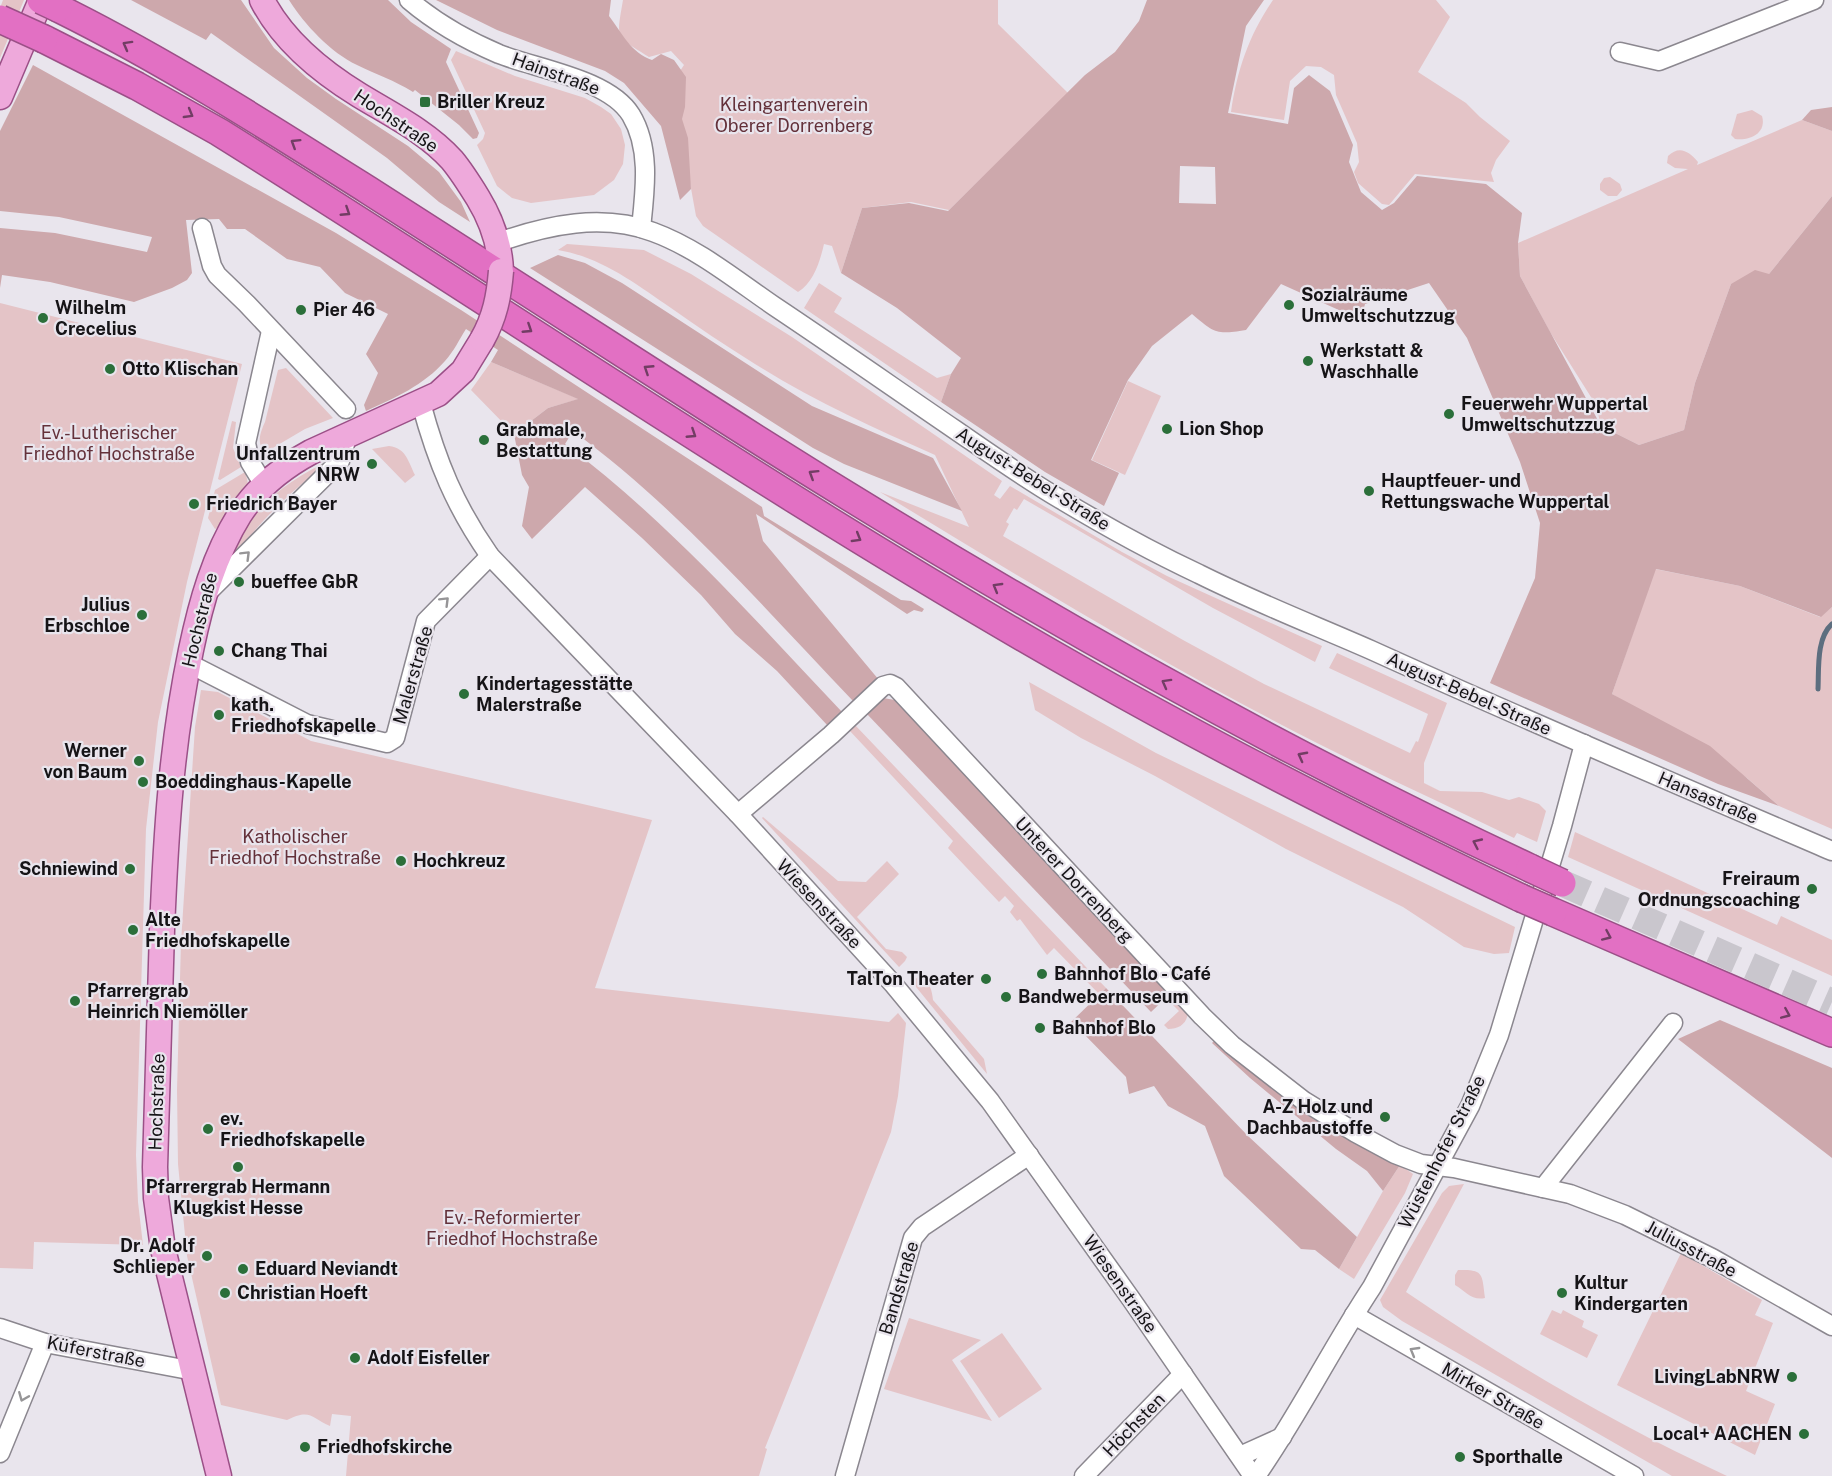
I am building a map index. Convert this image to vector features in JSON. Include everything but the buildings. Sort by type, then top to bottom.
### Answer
[{"type":"highway","points":[[46,3],[186,77],[286,138],[716,413],[986,580],[1217,712],[1443,827],[1562,883]]},
{"type":"highway","points":[[0,19],[146,90],[219,132],[833,523],[1077,668],[1196,735],[1326,803],[1521,898],[1832,1033]]},
{"type":"main road","name":"Hochstraße","points":[[219,1476],[163,1249],[156,1198],[155,1167],[166,825],[177,723],[188,663],[204,596],[218,555],[241,513],[264,485],[293,462],[348,434],[421,404],[448,386],[463,371],[491,324],[499,297],[501,271],[499,242],[485,210],[468,181],[451,159],[404,122],[316,67],[290,40],[262,0]]},
{"type":"main road","points":[[0,97],[46,3]]},
{"type":"street","name":"Hainstraße","points":[[409,0],[440,24],[475,44],[593,86],[619,101],[634,121],[643,150],[644,187],[641,228]]},
{"type":"street","points":[[1620,52],[1659,61],[1814,0]]},
{"type":"street","name":"August-Bebel-Straße","points":[[499,242],[529,231],[575,223],[615,224],[641,228],[668,238],[698,255],[1059,499],[1210,579],[1584,744]]},
{"type":"street","points":[[202,228],[212,266],[217,275],[346,409]]},
{"type":"street","points":[[264,485],[250,462],[246,443],[271,331]]},
{"type":"street","name":"Wiesenstraße","points":[[421,404],[434,451],[452,492],[468,525],[490,556],[738,814],[894,985],[990,1101],[1255,1476]]},
{"type":"street","points":[[204,596],[340,461],[348,434]]},
{"type":"street","name":"Malerstraße","points":[[188,663],[307,723],[387,743],[395,738],[426,621],[490,556]]},
{"type":"street","name":"Unterer Dorrenberg","points":[[738,814],[831,735],[876,692],[890,684],[896,687],[1154,966],[1232,1045],[1304,1101],[1356,1133],[1395,1154],[1421,1164],[1438,1165]]},
{"type":"street","name":"Hansastraße","points":[[1584,744],[1832,851]]},
{"type":"street","name":"Wüstenhofer Straße","points":[[1255,1476],[1284,1436],[1372,1287],[1470,1106],[1499,1035],[1562,826],[1584,744]]},
{"type":"street","points":[[1543,1188],[1673,1023]]},
{"type":"street","name":"Bandstraße","points":[[851,1474],[913,1238],[922,1227],[1029,1155]]},
{"type":"street","name":"Juliusstraße","points":[[1438,1165],[1581,1198],[1625,1215],[1677,1239],[1832,1326]]},
{"type":"street","name":"Mirker Straße","points":[[1354,1315],[1634,1476]]},
{"type":"street","name":"Küferstraße","points":[[0,1328],[45,1343],[194,1371]]},
{"type":"street","points":[[0,1453],[45,1343]]},
{"type":"street","name":"Höchsten","points":[[1084,1476],[1183,1374]]},
{"type":"street","points":[[1240,1456],[1284,1436]]},
{"type":"green space","points":[[3,0],[24,0],[0,58],[0,8]]},
{"type":"green space","name":"Kleingartenverein Oberer Dorrenberg","points":[[623,0],[998,0],[998,24],[1068,93],[949,210],[911,202],[862,208],[841,273],[832,246],[824,244],[812,277],[798,292],[703,226],[696,216],[672,83],[684,65],[671,51],[649,57],[624,40],[619,30]]},
{"type":"green space","points":[[1273,0],[1436,0],[1450,17],[1418,72],[1466,103],[1510,141],[1496,160],[1491,173],[1494,182],[1415,174],[1389,205],[1382,204],[1358,183],[1354,172],[1359,162],[1357,143],[1336,95],[1334,75],[1321,67],[1306,66],[1290,81],[1284,120],[1231,112],[1245,53],[1257,26]]},
{"type":"green space","points":[[456,51],[515,76],[585,98],[611,114],[621,129],[625,145],[623,164],[614,180],[594,195],[531,203],[512,198],[497,186],[477,145],[485,133],[451,60]]},
{"type":"green space","points":[[1752,110],[1762,116],[1760,131],[1746,139],[1735,139],[1731,135],[1737,114]]},
{"type":"green space","points":[[1802,120],[1832,131],[1832,196],[1769,274],[1731,284],[1695,383],[1684,430],[1639,445],[1601,426],[1596,405],[1550,332],[1520,276],[1518,243],[1688,169],[1675,168],[1667,163],[1668,156],[1676,151],[1687,152],[1698,162],[1697,165]]},
{"type":"green space","points":[[1610,177],[1620,184],[1622,190],[1617,196],[1608,196],[1600,190],[1600,184],[1604,178]]},
{"type":"green space","points":[[567,244],[644,250],[691,274],[792,337],[1002,481],[994,495],[1000,499],[1010,486],[1167,576],[1322,646],[1315,662],[1213,608],[1024,499],[1017,510],[1014,508],[1006,522],[1009,524],[1003,536],[1264,684],[1410,753],[1416,741],[1418,742],[1428,714],[1329,668],[1337,653],[1447,703],[1424,763],[1424,783],[1440,791],[1482,792],[1509,800],[1519,797],[1539,804],[1546,811],[1537,842],[1517,833],[1514,838],[1261,714],[1096,622],[880,492],[969,527],[935,455],[798,390],[618,273],[589,259],[558,250]]},
{"type":"green space","points":[[819,283],[842,298],[834,312],[937,378],[951,374],[941,402],[804,308]]},
{"type":"green space","name":"Ev.-Lutherischer Friedhof Hochstraße","points":[[0,303],[242,364],[187,582],[158,722],[146,829],[136,1155],[143,1245],[34,1242],[33,1269],[0,1268]]},
{"type":"green space","points":[[491,362],[579,399],[548,408],[514,434],[471,390]]},
{"type":"green space","points":[[286,368],[333,418],[305,429],[266,452],[260,442],[260,434],[278,370]]},
{"type":"green space","points":[[1128,381],[1161,396],[1125,475],[1092,460]]},
{"type":"green space","points":[[232,421],[236,422],[233,448],[241,467],[220,480],[218,479]]},
{"type":"green space","points":[[389,446],[403,452],[415,475],[405,483],[372,449]]},
{"type":"green space","points":[[330,460],[331,463],[277,507],[251,535],[232,561],[226,562],[247,525],[264,504],[295,479]]},
{"type":"green space","points":[[245,472],[248,486],[245,496],[229,518],[215,529],[208,518],[215,490]]},
{"type":"green space","points":[[1655,569],[1740,586],[1820,617],[1832,607],[1832,829],[1779,806],[1747,778],[1612,694]]},
{"type":"green space","points":[[1029,682],[1156,753],[1515,927],[1509,953],[1494,954],[1464,947],[1403,907],[1286,849],[1155,776],[1081,738],[1035,710]]},
{"type":"green space","name":"Ev.-Reformierter Friedhof Hochstraße","points":[[201,690],[218,692],[311,741],[652,820],[595,988],[889,1022],[898,1013],[906,1023],[898,1096],[891,1132],[765,1448],[767,1449],[759,1476],[346,1476],[351,1416],[332,1414],[330,1426],[306,1415],[295,1416],[287,1420],[221,1405],[187,1256],[178,1164],[177,1090],[181,942],[195,727]]},
{"type":"green space","points":[[855,725],[1106,988],[1099,994],[1054,948],[1047,955],[1020,919],[1017,921],[1010,912],[1014,906],[1005,896],[999,902],[948,848],[953,841],[849,730]]},
{"type":"green space","points":[[762,818],[838,881],[866,882],[887,861],[899,874],[857,917],[886,949],[902,952],[907,957],[899,967]]},
{"type":"green space","points":[[1575,832],[1777,925],[1781,916],[1832,940],[1832,976],[1568,857]]},
{"type":"green space","points":[[918,977],[923,977],[930,987],[933,1000],[984,1059],[987,1074],[912,982]]},
{"type":"green space","points":[[1170,994],[1188,1012],[1182,1025],[1168,1029],[1164,1025],[1179,1011],[1166,998]]},
{"type":"green space","points":[[1400,1165],[1413,1174],[1405,1193],[1354,1279],[1339,1269]]},
{"type":"green space","points":[[1464,1184],[1406,1292],[1563,1391],[1727,1476],[1672,1476],[1402,1321],[1383,1307],[1380,1300],[1442,1193],[1449,1186]]},
{"type":"green space","points":[[1681,1253],[1762,1300],[1755,1315],[1773,1323],[1746,1391],[1775,1404],[1755,1455],[1617,1385]]},
{"type":"green space","points":[[1458,1270],[1473,1271],[1480,1275],[1485,1298],[1472,1297],[1455,1285],[1455,1275]]},
{"type":"green space","points":[[1552,1310],[1561,1314],[1563,1310],[1584,1321],[1582,1327],[1598,1335],[1587,1358],[1540,1334]]},
{"type":"green space","points":[[909,1318],[981,1340],[952,1360],[992,1421],[884,1389]]},
{"type":"green space","points":[[1002,1333],[1042,1389],[999,1418],[960,1361]]},
{"type":"shaded area","points":[[131,0],[241,0],[274,48],[307,78],[408,146],[439,172],[461,202],[470,222],[439,202],[387,158],[211,33],[206,40]]},
{"type":"shaded area","points":[[289,0],[388,0],[411,22],[451,49],[446,62],[479,133],[477,138],[473,139],[415,90],[413,92],[337,53],[310,28]]},
{"type":"shaded area","points":[[436,0],[611,0],[609,16],[638,53],[652,60],[661,54],[674,60],[686,77],[685,107],[682,119],[688,138],[691,189],[680,200],[661,126],[624,83],[605,71],[497,30]]},
{"type":"shaded area","points":[[1147,0],[1264,0],[1246,26],[1228,113],[1288,124],[1294,88],[1309,75],[1330,91],[1353,145],[1349,162],[1361,192],[1382,210],[1394,203],[1417,176],[1486,184],[1522,213],[1518,243],[1520,276],[1601,426],[1639,445],[1684,430],[1695,383],[1731,284],[1755,270],[1769,274],[1832,196],[1832,607],[1821,617],[1740,586],[1656,569],[1612,694],[1710,746],[1779,806],[1718,784],[1490,683],[1535,578],[1540,523],[1520,462],[1467,338],[1429,283],[1365,304],[1361,320],[1281,284],[1246,330],[1216,331],[1192,314],[1152,346],[1128,380],[1091,460],[1119,473],[1104,506],[1045,472],[941,402],[951,374],[961,358],[897,308],[841,273],[862,208],[909,203],[948,211],[1085,75],[1115,52],[1139,21]],"holes":[[[1180,166],[1215,167],[1216,204],[1179,203]]]},
{"type":"shaded area","points":[[33,65],[336,233],[461,310],[762,507],[764,516],[901,600],[911,601],[924,609],[922,612],[914,610],[907,614],[756,514],[763,541],[879,680],[854,702],[684,526],[612,461],[573,431],[565,444],[603,474],[675,538],[843,713],[828,726],[777,671],[735,634],[701,595],[585,487],[532,539],[522,526],[529,487],[522,475],[514,434],[548,408],[578,399],[491,362],[498,350],[466,329],[437,370],[398,396],[366,411],[364,405],[378,373],[366,354],[388,314],[345,293],[320,267],[287,259],[245,229],[227,229],[219,219],[186,220],[192,273],[187,280],[172,288],[134,302],[50,282],[2,275],[0,288],[0,228],[55,233],[147,252],[152,237],[59,217],[0,211],[0,131]]},
{"type":"shaded area","points":[[1832,107],[1832,131],[1802,120],[1811,110]]},
{"type":"shaded area","points":[[558,255],[585,263],[622,283],[812,406],[933,458],[962,511],[844,464],[813,448],[530,268]]},
{"type":"shaded area","points":[[883,698],[895,700],[1011,821],[1170,994],[1151,1012],[866,713]]},
{"type":"shaded area","points":[[1106,988],[1248,1136],[1357,1237],[1339,1269],[1315,1250],[1301,1249],[1224,1176],[1205,1126],[1168,1106],[1154,1086],[1129,1094],[1126,1077],[1079,1029],[1068,1025]]},
{"type":"shaded area","points":[[1720,1020],[1832,1068],[1832,1158],[1678,1039]]},
{"type":"shaded area","points":[[1216,1039],[1365,1144],[1400,1165],[1383,1191],[1367,1171],[1336,1149],[1250,1078],[1212,1043]]},
{"type":"waterway","points":[[1818,689],[1821,646],[1823,637],[1832,624]]},
{"type":"tunnel","points":[[1562,883],[1832,1002]]},
{"type":"place","name":"Briller Kreuz","points":[[425,102]]},
{"type":"place","name":"Sozialräume Umweltschutzzug","points":[[1289,305]]},
{"type":"place","name":"Pier 46","points":[[301,310]]},
{"type":"place","name":"Wilhelm Crecelius","points":[[43,318]]},
{"type":"place","name":"Werkstatt & Waschhalle","points":[[1308,361]]},
{"type":"place","name":"Otto Klischan","points":[[110,369]]},
{"type":"place","name":"Feuerwehr Wuppertal Umweltschutzzug","points":[[1449,414]]},
{"type":"place","name":"Lion Shop","points":[[1167,429]]},
{"type":"place","name":"Grabmale, Bestattung","points":[[484,440]]},
{"type":"place","name":"Unfallzentrum NRW","points":[[372,464]]},
{"type":"place","name":"Hauptfeuer- und Rettungswache Wuppertal","points":[[1369,491]]},
{"type":"place","name":"Friedrich Bayer","points":[[194,504]]},
{"type":"place","name":"bueffee GbR","points":[[239,582]]},
{"type":"place","name":"Julius Erbschloe","points":[[142,615]]},
{"type":"place","name":"Chang Thai","points":[[219,651]]},
{"type":"place","name":"Kindertagesstätte Malerstraße","points":[[464,694]]},
{"type":"place","name":"kath. Friedhofskapelle","points":[[219,715]]},
{"type":"place","name":"Werner von Baum","points":[[139,761]]},
{"type":"place","name":"Boeddinghaus-Kapelle","points":[[143,782]]},
{"type":"place","name":"Hochkreuz","points":[[401,861]]},
{"type":"place","name":"Schniewind","points":[[130,869]]},
{"type":"place","name":"Freiraum Ordnungscoaching","points":[[1812,889]]},
{"type":"place","name":"Alte Friedhofskapelle","points":[[133,930]]},
{"type":"place","name":"Bahnhof Blo - Café","points":[[1042,974]]},
{"type":"place","name":"TalTon Theater","points":[[986,979]]},
{"type":"place","name":"Bandwebermuseum","points":[[1006,997]]},
{"type":"place","name":"Pfarrergrab Heinrich Niemöller","points":[[75,1001]]},
{"type":"place","name":"Bahnhof Blo","points":[[1040,1028]]},
{"type":"place","name":"A-Z Holz und Dachbaustoffe","points":[[1385,1117]]},
{"type":"place","name":"ev. Friedhofskapelle","points":[[208,1129]]},
{"type":"place","name":"Pfarrergrab Hermann Klugkist Hesse","points":[[238,1167]]},
{"type":"place","name":"Dr. Adolf Schlieper","points":[[207,1256]]},
{"type":"place","name":"Eduard Neviandt","points":[[243,1269]]},
{"type":"place","name":"Christian Hoeft","points":[[225,1293]]},
{"type":"place","name":"Kultur Kindergarten","points":[[1562,1293]]},
{"type":"place","name":"Adolf Eisfeller","points":[[355,1358]]},
{"type":"place","name":"LivingLabNRW","points":[[1792,1377]]},
{"type":"place","name":"Local+ AACHEN","points":[[1804,1434]]},
{"type":"place","name":"Friedhofskirche","points":[[305,1447]]},
{"type":"place","name":"Sporthalle","points":[[1460,1457]]},
{"type":"park label","name":"Katholischer Friedhof Hochstraße","points":[[295,847]]}]
